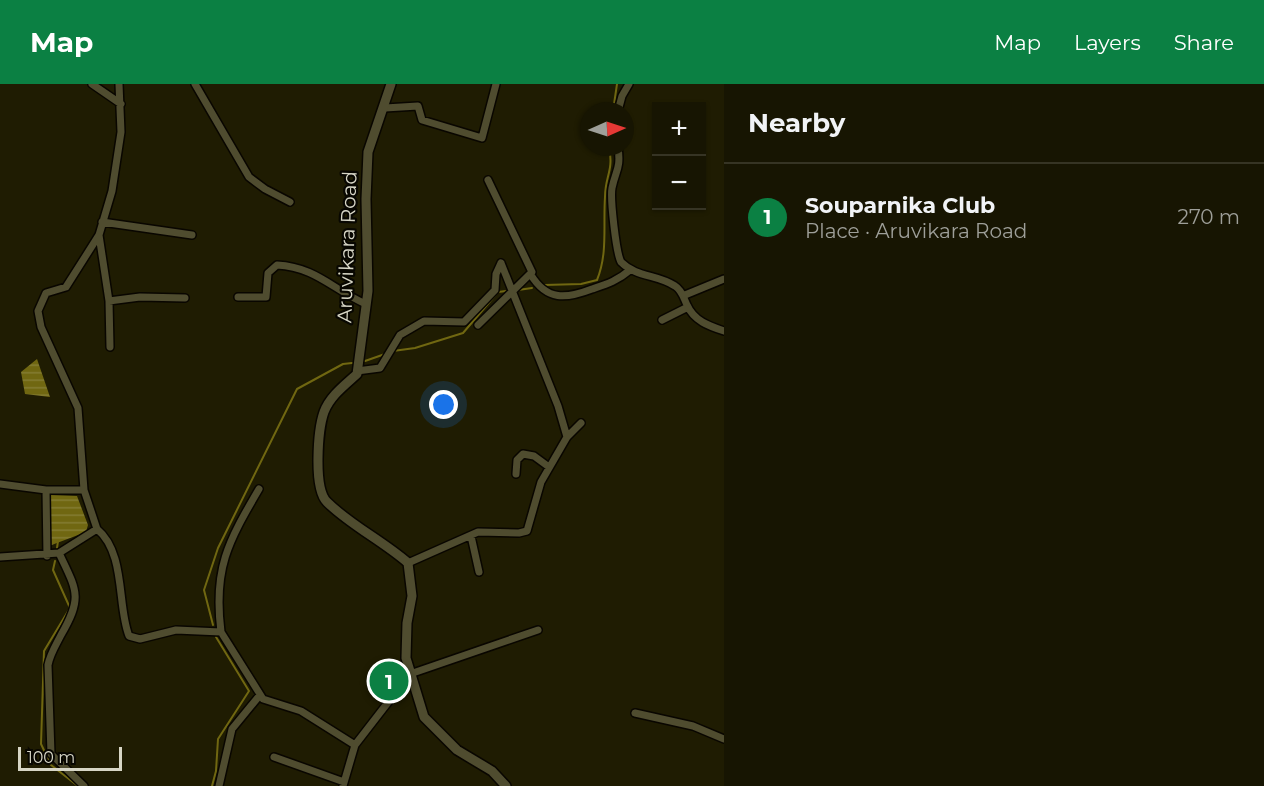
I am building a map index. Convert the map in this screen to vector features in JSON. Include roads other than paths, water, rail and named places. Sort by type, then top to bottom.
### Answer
[{"type":"main road","name":"Aruvikara Road","points":[[357,371],[366,304],[368,152],[385,108],[391,84]]},
{"type":"main road","points":[[357,371],[324,411],[319,439],[318,472],[325,500],[408,562],[411,596],[407,622],[406,658],[424,717],[457,750],[492,771],[501,784]]},
{"type":"street","points":[[92,84],[121,104]]},
{"type":"street","points":[[120,84],[119,159],[99,234],[66,287],[46,293],[38,311],[41,327],[78,408],[84,490],[98,529],[106,538],[118,575],[129,636],[140,639],[176,630],[221,632]]},
{"type":"street","points":[[195,84],[249,177],[265,189],[290,202]]},
{"type":"street","points":[[385,108],[418,106],[422,120],[482,138],[496,84]]},
{"type":"street","points":[[620,102],[629,84]]},
{"type":"street","points":[[618,156],[619,172],[612,187],[618,258],[630,270],[672,284],[679,289],[694,316],[709,326],[724,331]]},
{"type":"street","points":[[488,180],[509,228],[532,270],[531,275],[538,286],[546,292],[569,296],[608,285],[630,270]]},
{"type":"street","points":[[102,222],[192,235]]},
{"type":"street","points":[[99,234],[109,301],[111,347]]},
{"type":"street","points":[[357,371],[380,368],[400,335],[424,321],[464,322],[495,290],[496,274],[501,263],[558,406],[567,437]]},
{"type":"street","points":[[238,297],[266,297],[268,273],[277,265],[295,266],[311,272],[366,304]]},
{"type":"street","points":[[478,325],[531,275]]},
{"type":"street","points":[[684,298],[685,295],[707,284],[724,279]]},
{"type":"street","points":[[109,301],[140,297],[185,298]]},
{"type":"street","points":[[662,320],[688,307]]},
{"type":"street","points":[[408,562],[487,531],[519,533],[527,531],[541,482],[567,437],[581,423]]},
{"type":"street","points":[[516,474],[517,460],[524,454],[534,456],[549,467]]},
{"type":"street","points":[[0,484],[46,490],[84,490]]},
{"type":"street","points":[[259,489],[226,550],[217,601],[221,632],[265,700],[301,711],[356,745]]},
{"type":"street","points":[[46,490],[47,556]]},
{"type":"street","points":[[0,557],[59,554],[98,529]]},
{"type":"street","points":[[471,536],[478,572]]},
{"type":"street","points":[[59,554],[74,585],[76,598],[75,612],[50,655],[48,665],[51,754],[84,786]]},
{"type":"street","points":[[274,757],[343,784],[356,745],[410,674],[538,630]]},
{"type":"street","points":[[219,786],[232,729],[260,694]]},
{"type":"street","points":[[635,713],[693,726],[724,739]]},
{"type":"waterway","points":[[614,102],[617,84]]},
{"type":"waterway","points":[[544,285],[581,284],[597,280],[603,260],[605,190],[610,156]]},
{"type":"waterway","points":[[518,290],[532,288]]},
{"type":"waterway","points":[[393,351],[415,348],[463,333],[498,292],[506,291]]},
{"type":"waterway","points":[[365,361],[385,354]]},
{"type":"waterway","points":[[213,625],[204,590],[218,548],[297,389],[343,364],[352,363]]},
{"type":"waterway","points":[[57,548],[58,541]]},
{"type":"waterway","points":[[55,561],[53,570],[70,608],[44,651],[41,744],[51,765],[78,786]]},
{"type":"waterway","points":[[212,786],[216,771],[218,739],[249,691],[216,637]]},
{"type":"place","name":"Souparnika Club","points":[[389,681]]}]
